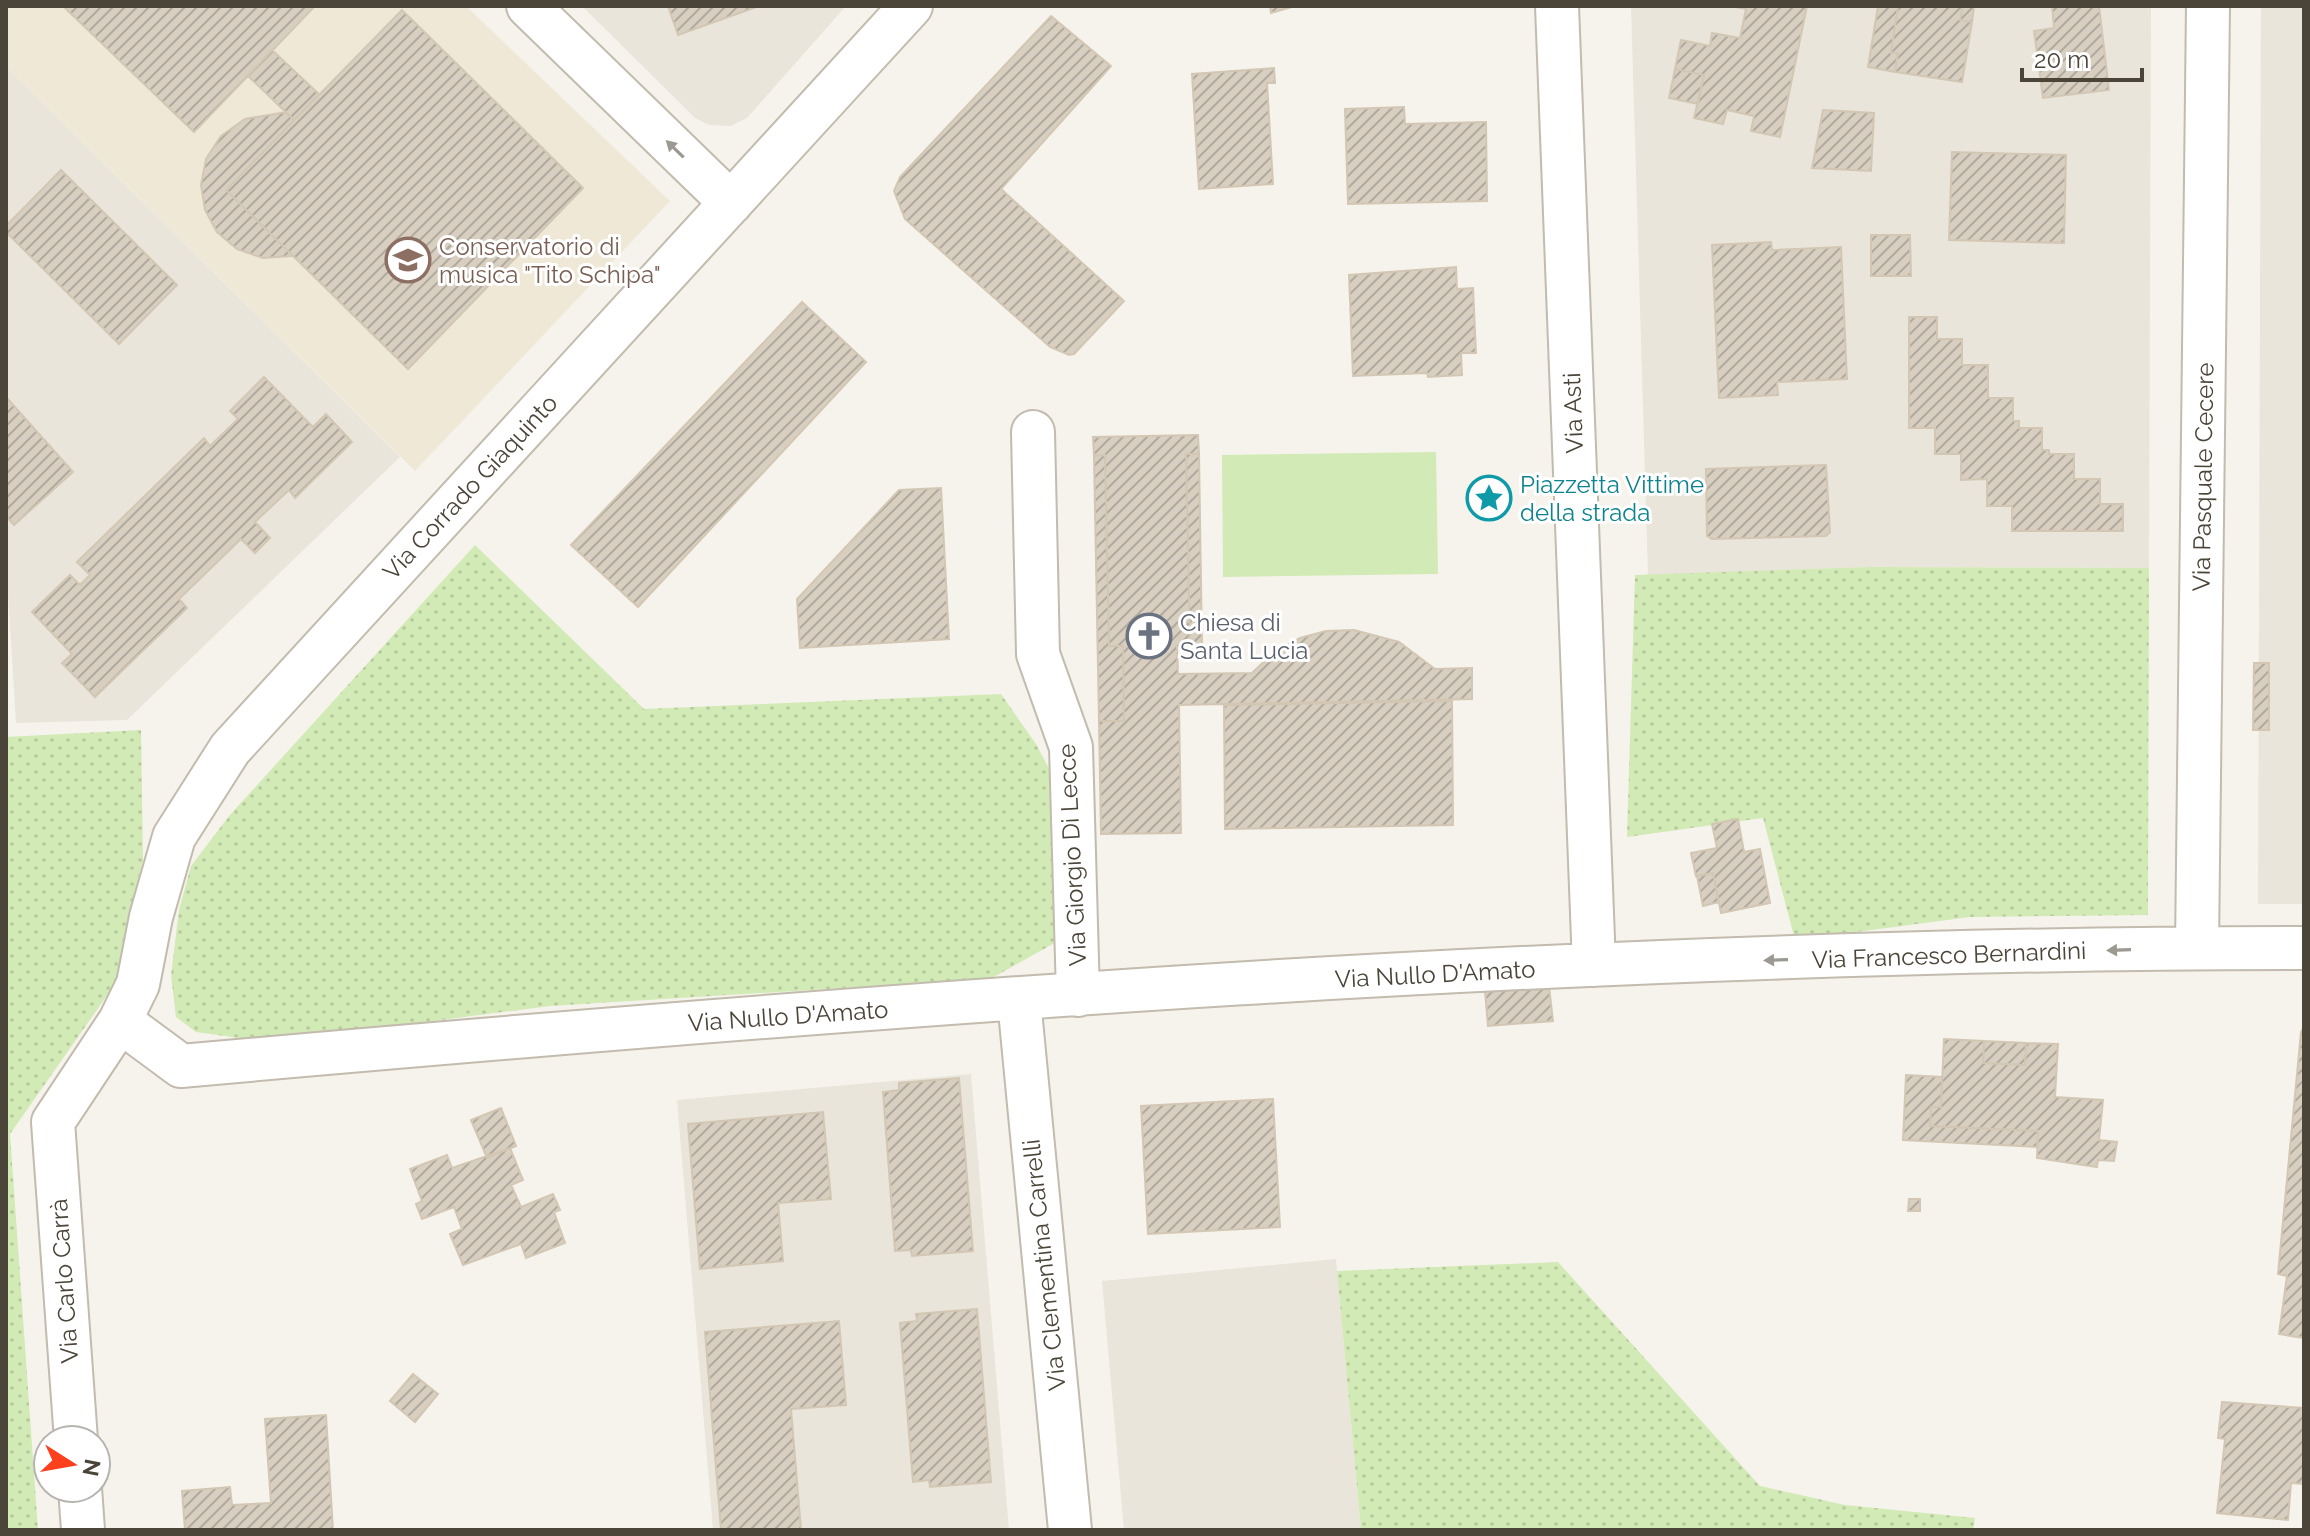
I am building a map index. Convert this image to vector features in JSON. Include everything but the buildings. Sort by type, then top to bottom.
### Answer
[{"type":"street","points":[[528,6],[731,203]]},
{"type":"street","name":"Via Corrado Giaquinto","points":[[120,1021],[138,984],[151,917],[174,837],[230,749],[911,6]]},
{"type":"street","name":"Via Asti","points":[[1557,6],[1594,965]]},
{"type":"street","name":"Via Pasquale Cecere","points":[[2197,948],[2208,6]]},
{"type":"street","name":"Via Giorgio Di Lecce","points":[[1033,432],[1038,654],[1071,747],[1078,995]]},
{"type":"street","name":"Via Francesco Bernardini","points":[[1594,965],[2197,948],[2304,948]]},
{"type":"street","name":"Via Nullo D'Amato","points":[[120,1021],[181,1066],[539,1034],[1078,995],[1594,965]]},
{"type":"street","name":"Via Clementina Carrelli","points":[[1019,1000],[1070,1530]]},
{"type":"street","name":"Via Carlo Carrà","points":[[75,1424],[53,1122],[120,1021]]},
{"type":"street","points":[[81,1504],[83,1530]]},
{"type":"shaded area","name":"Conservatorio di musica \"Tito Schipa\"","points":[[6,6],[466,6],[670,201],[415,471],[6,66]]},
{"type":"shaded area","points":[[582,6],[846,6],[747,118],[731,126],[709,125],[695,118]]},
{"type":"shaded area","points":[[1631,6],[2151,6],[2149,568],[1869,567],[1648,575]]},
{"type":"shaded area","points":[[2261,6],[2304,6],[2304,904],[2258,904]]},
{"type":"shaded area","points":[[6,66],[400,457],[127,720],[16,723],[6,562]]},
{"type":"shaded area","points":[[971,1074],[1009,1530],[713,1530],[677,1100]]},
{"type":"shaded area","points":[[1336,1259],[1361,1530],[1124,1530],[1102,1281]]},
{"type":"green space","points":[[1436,452],[1438,574],[1223,577],[1222,455]]},
{"type":"green space","points":[[475,545],[644,709],[1001,694],[1036,744],[1057,784],[1060,940],[990,979],[550,1006],[269,1042],[196,1032],[176,1017],[171,975],[179,910],[191,866],[229,816]]},
{"type":"green space","points":[[1869,567],[2149,568],[2148,915],[1970,917],[1795,940],[1763,818],[1627,837],[1635,575]]},
{"type":"green space","points":[[141,730],[143,860],[115,984],[10,1134],[32,1445],[32,1504],[36,1504],[38,1530],[6,1530],[6,737]]},
{"type":"green space","points":[[1558,1262],[1760,1486],[1845,1505],[1975,1518],[1973,1530],[1361,1530],[1337,1271]]},
{"type":"place","name":"Conservatorio di musica \"Tito Schipa\"","points":[[408,260]]},
{"type":"place","name":"Piazzetta Vittime della strada","points":[[1489,498]]},
{"type":"place","name":"Chiesa di Santa Lucia","points":[[1149,636]]}]
